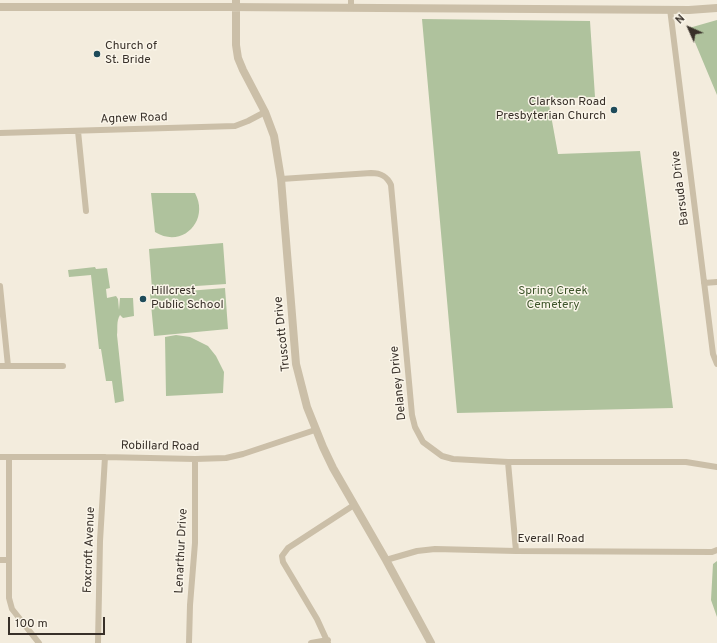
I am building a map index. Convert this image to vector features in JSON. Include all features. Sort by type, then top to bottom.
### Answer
[{"type":"street","name":"Truscott Drive","points":[[236,4],[236,45],[238,58],[242,70],[264,112],[274,136],[281,179],[296,364],[307,407],[315,430],[333,468],[386,560],[431,643]]},
{"type":"street","points":[[0,7],[351,4],[670,10],[717,8]]},
{"type":"street","name":"Barsuda Drive","points":[[670,10],[713,354],[717,364]]},
{"type":"street","name":"Agnew Road","points":[[0,133],[235,126],[264,112]]},
{"type":"street","points":[[78,131],[86,211]]},
{"type":"street","name":"Delaney Drive","points":[[281,179],[379,173],[388,180],[391,186],[412,415],[415,427],[423,442],[442,456],[453,459],[508,462],[686,462],[717,467]]},
{"type":"street","points":[[704,283],[717,282]]},
{"type":"street","points":[[0,286],[8,366]]},
{"type":"street","points":[[0,366],[63,366]]},
{"type":"street","name":"Robillard Road","points":[[0,457],[226,458],[243,454],[315,430]]},
{"type":"street","points":[[9,457],[9,598],[12,609],[39,643]]},
{"type":"street","name":"Foxcroft Avenue","points":[[98,643],[100,541],[105,457]]},
{"type":"street","name":"Lenarthur Drive","points":[[189,643],[190,605],[195,543],[195,459]]},
{"type":"street","points":[[508,462],[516,551]]},
{"type":"street","points":[[311,643],[328,642],[317,619],[283,562],[282,556],[288,548],[354,505]]},
{"type":"street","name":"Everall Road","points":[[386,560],[417,551],[435,549],[712,552],[717,550]]},
{"type":"street","points":[[0,560],[8,560]]},
{"type":"green space","name":"Spring Creek Cemetery","points":[[422,19],[590,21],[595,97],[548,99],[558,154],[640,151],[673,408],[457,413]]},
{"type":"green space","points":[[717,20],[717,95],[689,28]]},
{"type":"green space","points":[[151,193],[195,193],[199,203],[199,213],[196,222],[191,229],[183,235],[175,237],[165,236],[155,232]]},
{"type":"green space","points":[[223,243],[226,284],[152,289],[149,249]]},
{"type":"green space","points":[[95,267],[96,269],[107,268],[110,288],[106,289],[107,298],[116,296],[118,299],[119,310],[120,298],[133,298],[134,316],[123,318],[120,315],[118,323],[117,335],[124,401],[115,403],[112,381],[106,381],[101,349],[99,349],[91,275],[69,277],[68,270]]},
{"type":"green space","points":[[225,288],[228,329],[154,336],[150,294]]},
{"type":"green space","points":[[176,335],[190,337],[208,346],[216,356],[224,372],[223,393],[166,396],[165,337]]},
{"type":"green space","points":[[717,561],[717,617],[711,600],[713,564]]},
{"type":"place","name":"Church of St. Bride","points":[[97,54]]},
{"type":"place","name":"Clarkson Road Presbyterian Church","points":[[614,110]]},
{"type":"place","name":"Hillcrest Public School","points":[[143,299]]}]
